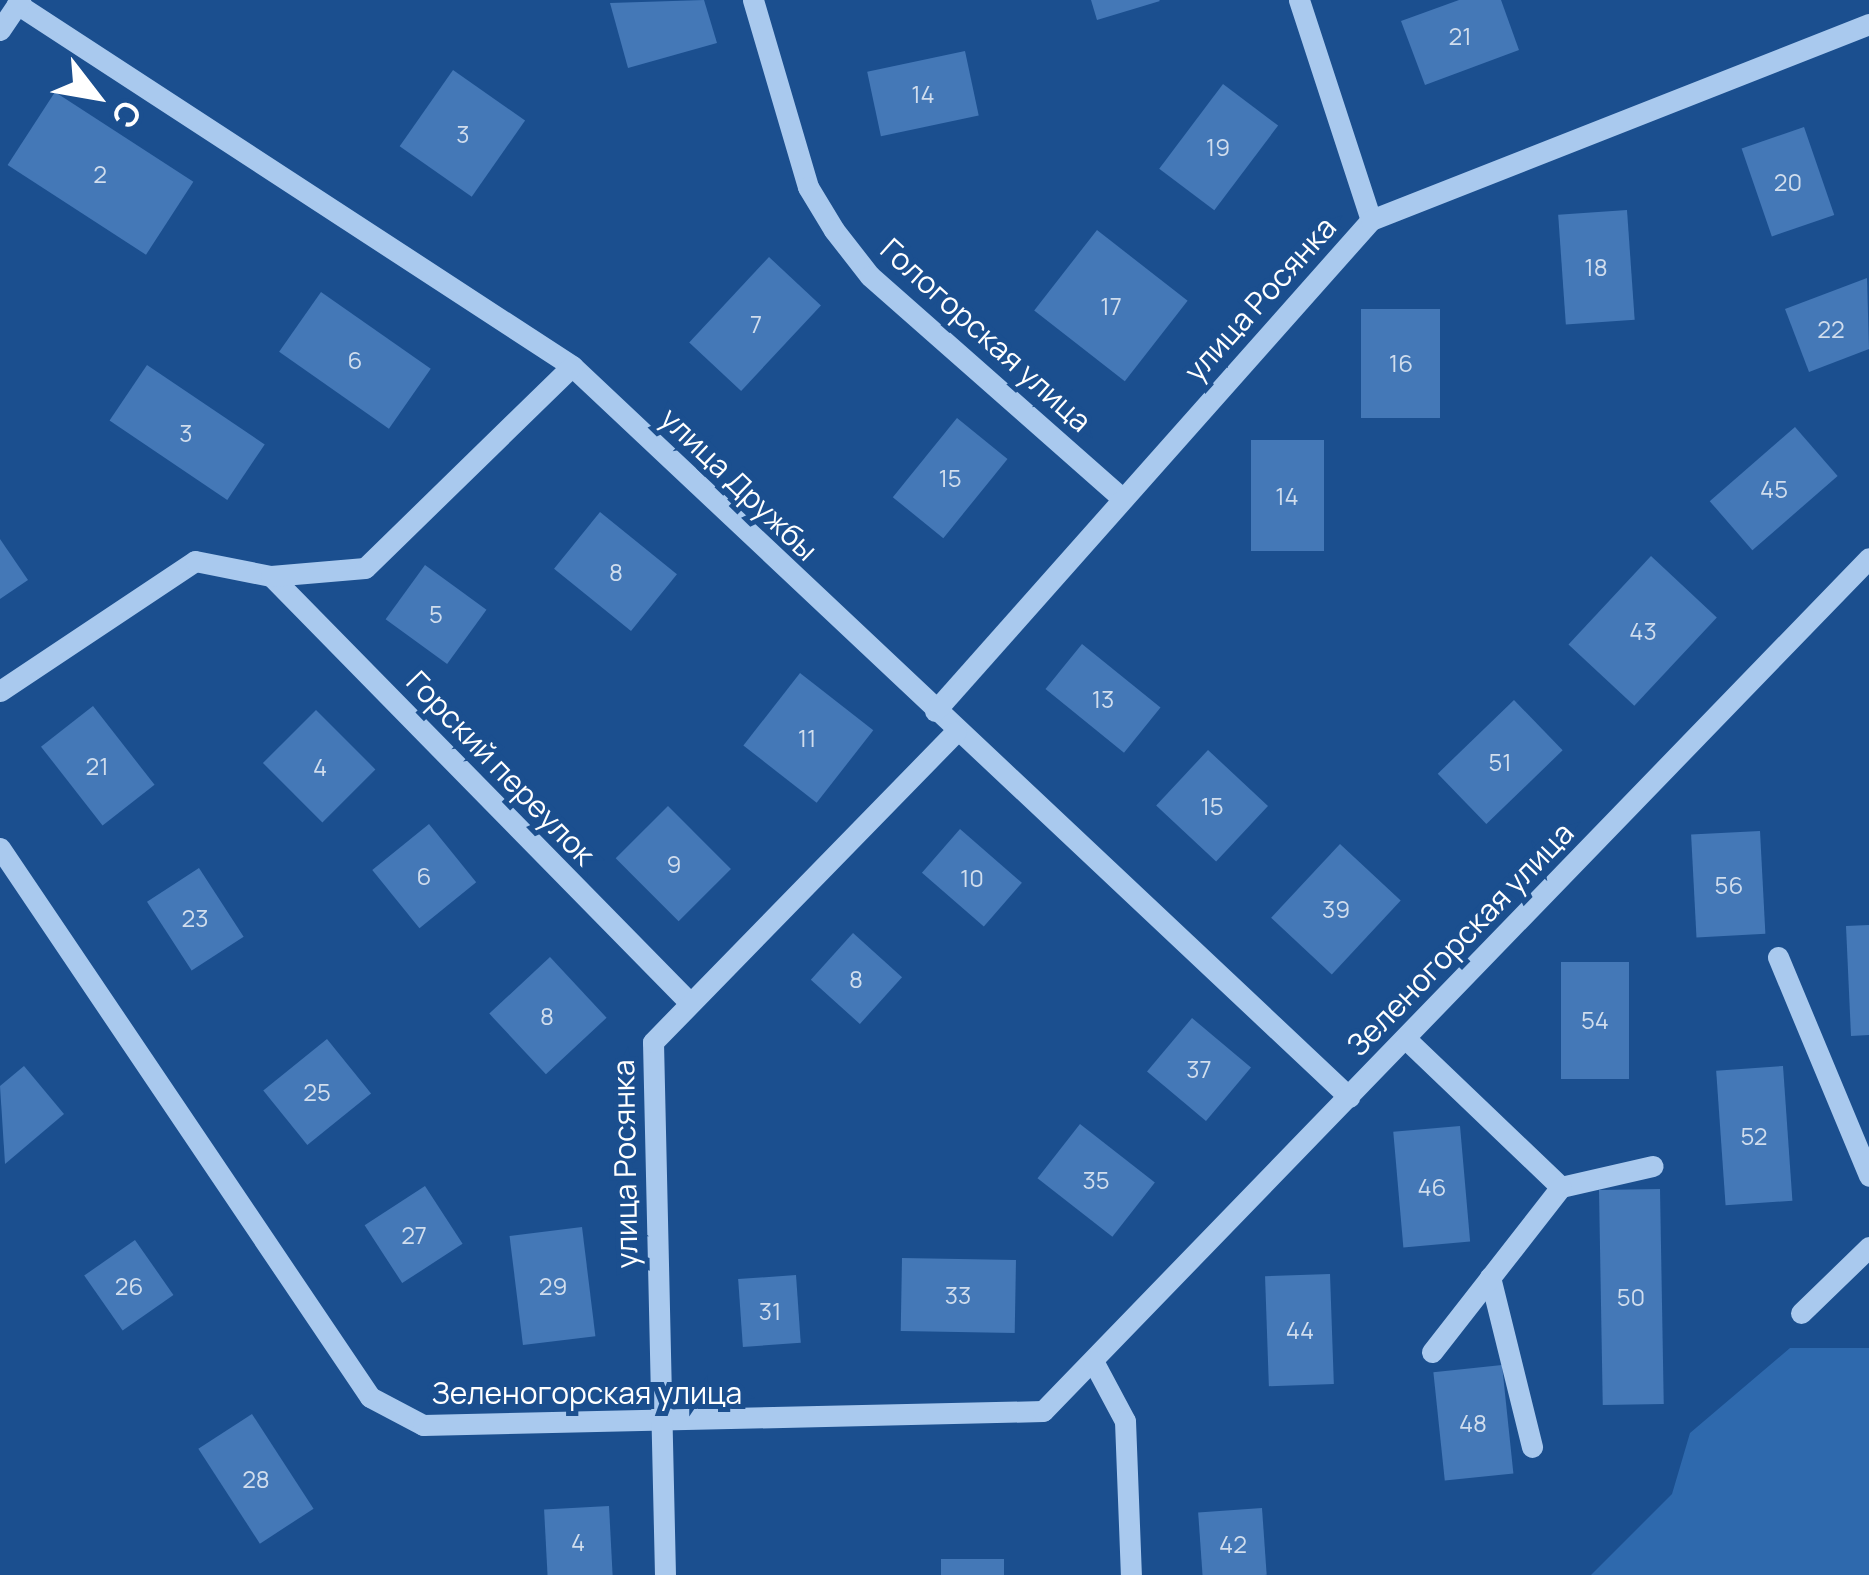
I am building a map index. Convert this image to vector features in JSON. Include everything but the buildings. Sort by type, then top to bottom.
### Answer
[{"type":"street","name":"Гологорская улица","points":[[753,0],[808,187],[834,230],[870,276],[1123,500]]},
{"type":"street","points":[[1298,0],[1371,220]]},
{"type":"street","points":[[0,30],[19,2]]},
{"type":"street","name":"улица Дружбы","points":[[19,2],[572,366],[1348,1097]]},
{"type":"street","name":"улица Росянка","points":[[935,711],[1371,220],[1869,24]]},
{"type":"street","points":[[0,691],[195,561],[271,576],[365,568],[572,366]]},
{"type":"street","name":"Зеленогорская улица","points":[[0,848],[370,1397],[423,1426],[658,1427],[1043,1411],[1869,558]]},
{"type":"street","name":"Горский переулок","points":[[271,576],[688,1001]]},
{"type":"street","name":"улица Росянка","points":[[664,1575],[653,1042],[956,731]]},
{"type":"street","points":[[1778,957],[1869,1177]]},
{"type":"street","points":[[1406,1039],[1561,1187]]},
{"type":"street","points":[[1432,1352],[1561,1187],[1653,1166]]},
{"type":"street","points":[[1801,1313],[1869,1247]]},
{"type":"street","points":[[1490,1277],[1532,1447]]},
{"type":"street","points":[[1093,1361],[1125,1421],[1131,1575]]},
{"type":"shaded area","points":[[1790,1348],[1869,1348],[1869,1575],[1591,1575],[1672,1494],[1690,1433]]}]
